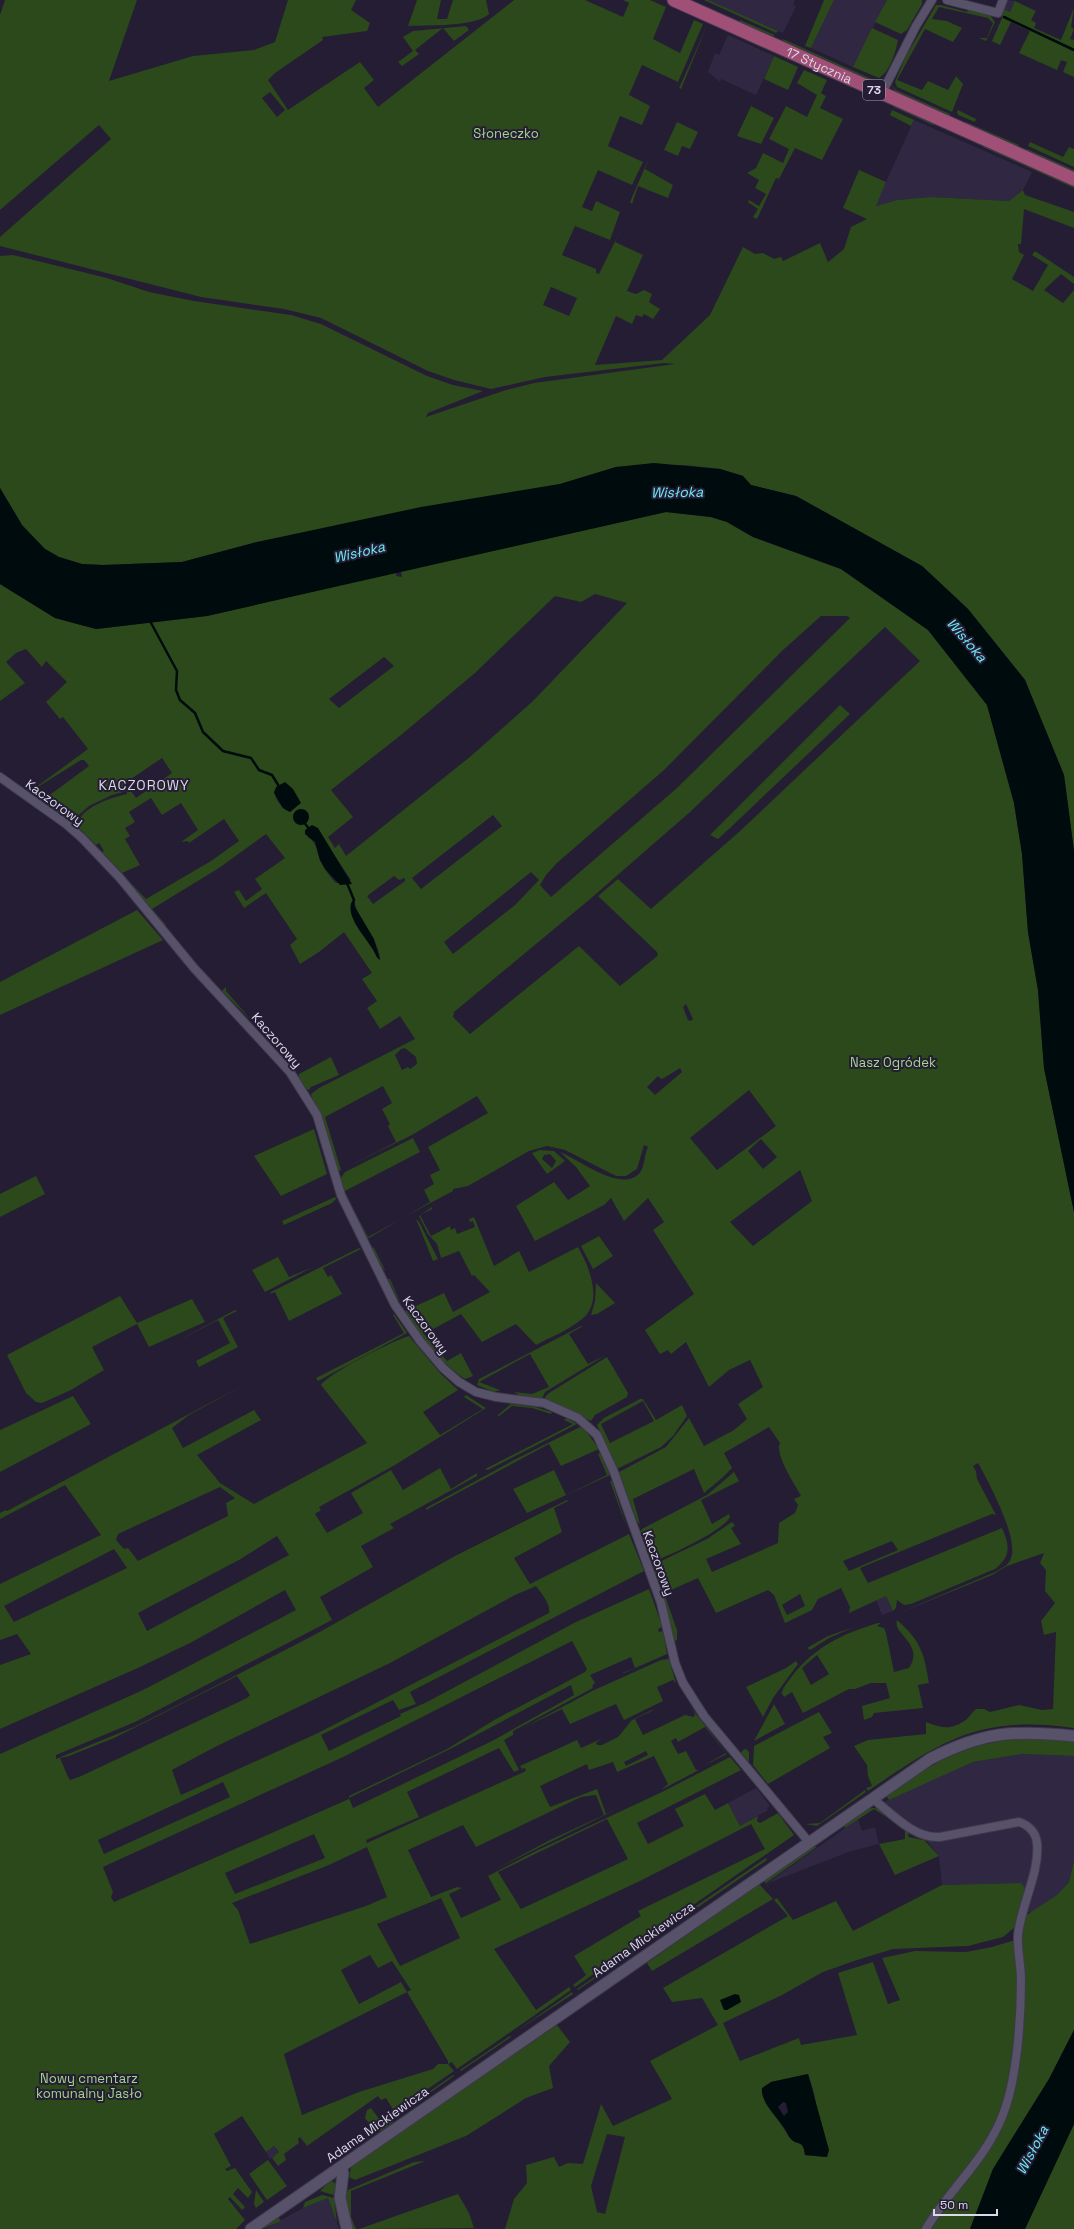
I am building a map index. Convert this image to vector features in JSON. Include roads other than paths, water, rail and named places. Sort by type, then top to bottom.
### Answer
[{"type":"main road","name":"17 Stycznia","points":[[674,0],[1074,179]]},
{"type":"street","points":[[882,93],[916,26],[932,0]]},
{"type":"street","points":[[947,0],[998,13],[1003,0]]},
{"type":"street","name":"Kaczorowy","points":[[0,777],[82,838],[120,878],[194,968],[290,1072],[317,1115],[341,1195],[398,1309],[420,1341],[443,1368],[458,1382],[476,1392],[496,1397],[544,1403],[578,1418],[597,1435],[614,1472],[661,1603],[675,1663],[689,1694],[714,1729],[808,1841]]},
{"type":"street","name":"Adama Mickiewicza","points":[[251,2229],[808,1841],[930,1759],[974,1739],[1000,1733],[1030,1732],[1074,1736]]},
{"type":"street","points":[[872,1798],[910,1828],[926,1836],[940,1837],[1019,1822],[1032,1830],[1037,1841],[1036,1860],[1018,1936],[1021,1979],[1019,2022],[1012,2078],[1006,2107],[999,2124],[982,2155],[926,2229]]},
{"type":"street","points":[[340,2167],[343,2173],[340,2198],[347,2229]]},
{"type":"water","name":"Wisłoka","points":[[654,463],[720,469],[743,476],[751,485],[796,496],[922,566],[968,609],[1025,680],[1064,775],[1074,851],[1074,1212],[1044,1068],[1038,990],[1028,932],[1022,854],[1014,803],[987,705],[928,630],[841,569],[753,537],[727,522],[711,517],[666,512],[207,616],[96,629],[55,618],[0,584],[0,488],[22,525],[45,549],[59,557],[82,564],[103,565],[182,562],[257,542],[421,507],[560,484],[616,467]]},
{"type":"water","points":[[285,782],[293,789],[301,803],[290,812],[283,808],[274,793],[276,787]]},
{"type":"water","points":[[301,809],[308,814],[309,817],[304,824],[301,825],[294,820],[293,817],[298,810]]},
{"type":"water","points":[[312,825],[318,828],[352,884],[340,885],[325,869],[320,860],[315,842],[305,834],[305,830]]},
{"type":"water","points":[[354,898],[355,907],[374,939],[380,960],[377,958],[352,917],[351,904]]},
{"type":"water","points":[[735,1994],[739,1995],[741,2002],[727,2010],[724,2010],[720,2000]]},
{"type":"water","name":"Wisłoka","points":[[1074,2030],[1074,2124],[1025,2229],[970,2229],[993,2169],[1049,2079]]},
{"type":"water","points":[[808,2074],[829,2150],[827,2157],[805,2155],[803,2146],[790,2138],[764,2099],[762,2088],[771,2082]],"holes":[[[783,2102],[786,2103],[788,2112],[784,2116],[778,2107]]]},
{"type":"waterway","points":[[1004,17],[1074,50]]},
{"type":"waterway","points":[[150,621],[177,671],[176,690],[180,700],[195,713],[203,732],[223,751],[251,758],[259,770],[272,775],[280,788]]},
{"type":"waterway","points":[[303,821],[310,830]]},
{"type":"waterway","points":[[347,883],[354,900]]},
{"type":"district","name":"KACZOROWY","points":[[144,785]]},
{"type":"park label","name":"Słoneczko","points":[[506,133]]},
{"type":"park label","name":"Nasz Ogródek","points":[[893,1062]]},
{"type":"park label","name":"Nowy cmentarz komunalny Jasło","points":[[89,2086]]}]
